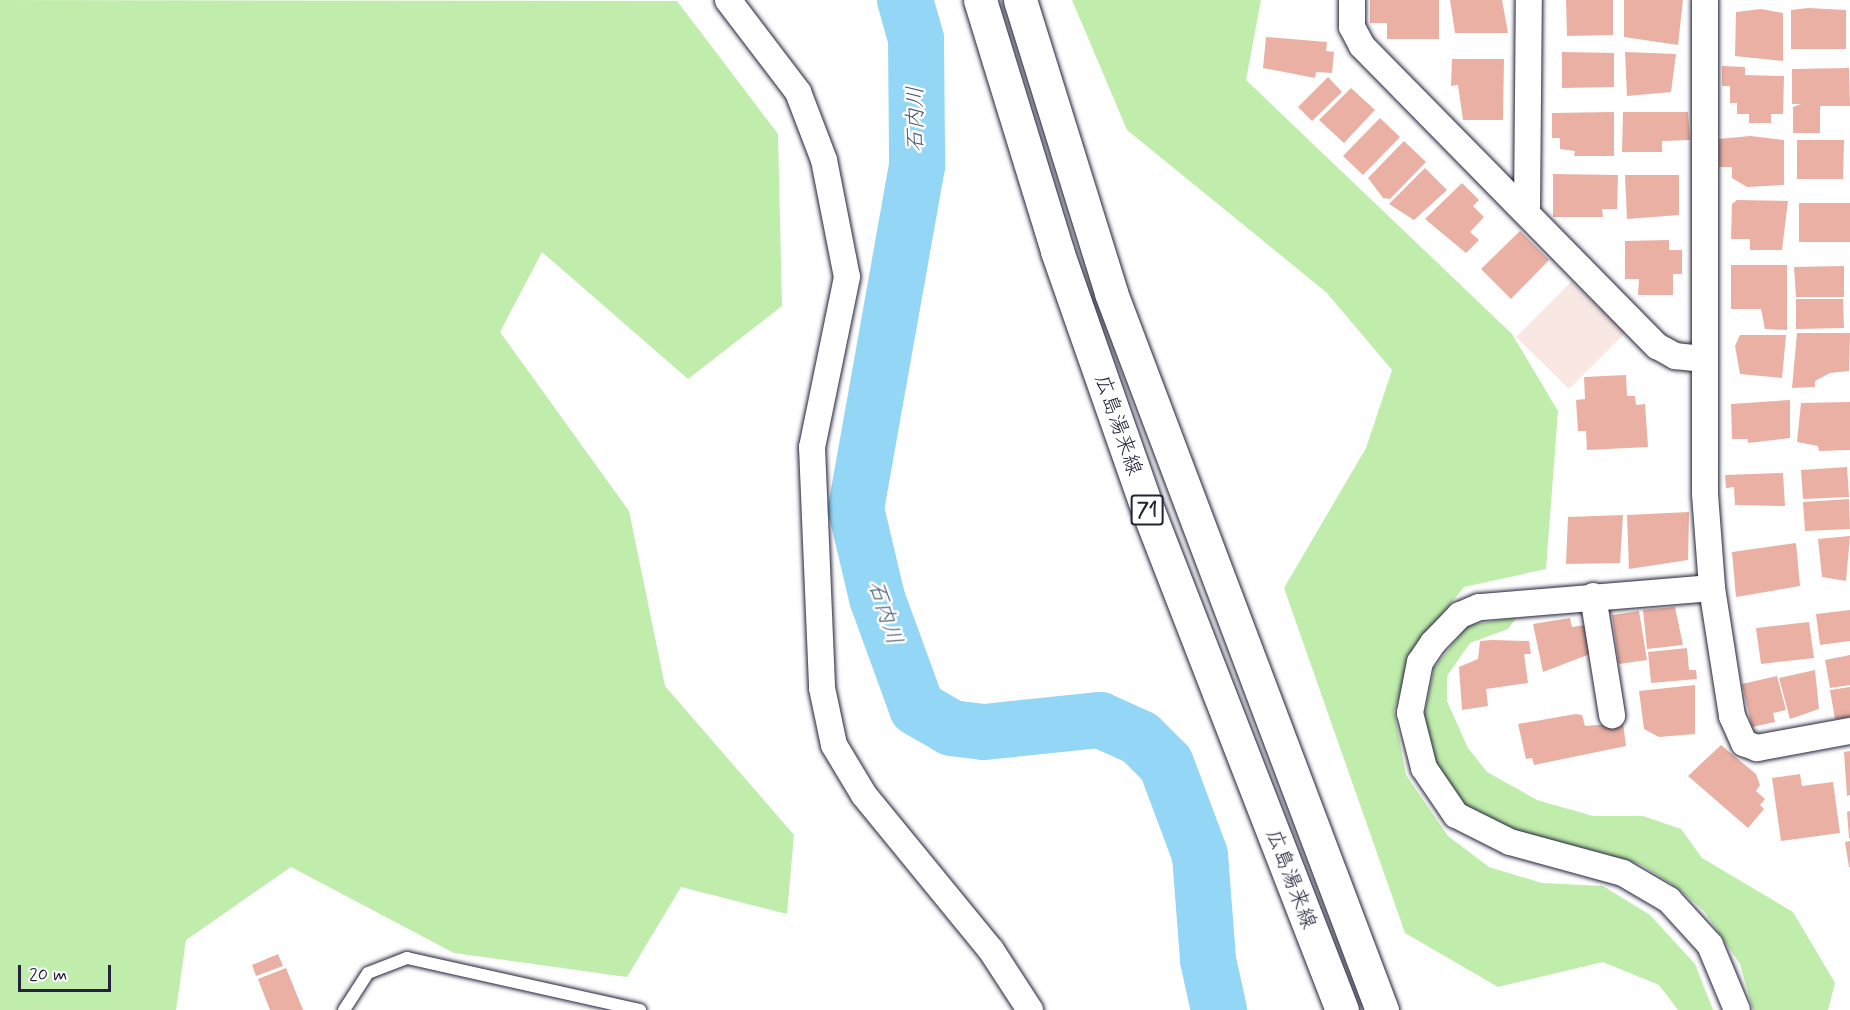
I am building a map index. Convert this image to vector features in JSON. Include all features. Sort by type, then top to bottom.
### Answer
[{"type":"main road","name":"広島湯来線","points":[[980,0],[1058,251],[1149,513],[1342,1010]]},
{"type":"main road","name":"広島湯来線","points":[[1020,0],[1111,293],[1382,1010]]},
{"type":"street","points":[[728,0],[798,92],[824,160],[847,277],[812,447],[822,688],[834,745],[864,795],[991,950],[1030,1010]]},
{"type":"street","points":[[1352,0],[1352,27],[1362,46],[1527,210],[1657,346],[1675,356],[1702,359]]},
{"type":"street","points":[[1527,210],[1528,0]]},
{"type":"street","points":[[1705,0],[1702,359],[1712,588],[1732,716],[1744,743],[1773,746],[1850,731]]},
{"type":"street","points":[[1712,588],[1479,607],[1446,627],[1420,662],[1410,712],[1415,745],[1435,789],[1456,815],[1479,830],[1623,873],[1669,900],[1710,945],[1737,1010]]},
{"type":"street","points":[[1593,596],[1612,715]]},
{"type":"lane","points":[[344,1010],[368,973],[407,958],[640,1010]]},
{"type":"shaded area","points":[[1571,282],[1626,332],[1569,389],[1516,337]]},
{"type":"green space","points":[[0,0],[677,1],[778,134],[782,306],[688,379],[542,252],[500,332],[629,511],[665,686],[794,835],[787,914],[681,887],[627,977],[454,953],[291,867],[186,940],[176,1010],[0,1010]]},
{"type":"green space","points":[[1072,0],[1261,0],[1246,80],[1512,334],[1558,411],[1546,569],[1464,587],[1416,647],[1394,711],[1406,775],[1448,836],[1489,867],[1542,883],[1603,886],[1650,915],[1695,964],[1713,1010],[1678,1010],[1659,985],[1603,962],[1498,987],[1405,933],[1284,588],[1366,448],[1392,370],[1326,292],[1127,130]]},
{"type":"green space","points":[[1516,618],[1508,629],[1470,643],[1447,676],[1447,701],[1468,748],[1487,772],[1537,800],[1593,816],[1643,816],[1681,829],[1702,858],[1793,912],[1835,983],[1828,1010],[1753,1010],[1740,964],[1704,911],[1675,886],[1642,865],[1596,851],[1538,846],[1463,807],[1443,785],[1422,727],[1434,668],[1468,625]]},
{"type":"building","points":[[1370,0],[1439,0],[1439,39],[1387,39],[1387,23],[1370,23]]},
{"type":"building","points":[[1450,0],[1502,0],[1508,33],[1455,33]]},
{"type":"building","points":[[1566,0],[1613,0],[1613,35],[1567,36]]},
{"type":"building","points":[[1624,0],[1683,0],[1678,45],[1624,37]]},
{"type":"building","points":[[1808,8],[1846,10],[1846,49],[1791,49],[1791,10]]},
{"type":"building","points":[[1761,9],[1783,13],[1783,61],[1735,56],[1736,12]]},
{"type":"building","points":[[1266,37],[1327,42],[1326,51],[1334,52],[1332,73],[1316,72],[1315,78],[1263,68]]},
{"type":"building","points":[[1562,52],[1614,53],[1614,87],[1562,88]]},
{"type":"building","points":[[1625,52],[1676,54],[1671,92],[1627,96]]},
{"type":"building","points":[[1452,59],[1504,59],[1503,120],[1463,120],[1458,85],[1451,86]]},
{"type":"building","points":[[1722,66],[1745,67],[1745,75],[1784,76],[1783,114],[1771,114],[1771,123],[1749,123],[1749,114],[1737,114],[1737,103],[1730,103],[1730,86],[1722,86]]},
{"type":"building","points":[[1849,68],[1850,106],[1820,106],[1820,133],[1793,133],[1793,107],[1801,104],[1792,104],[1792,69]]},
{"type":"building","points":[[1328,77],[1342,92],[1312,121],[1298,107]]},
{"type":"building","points":[[1351,88],[1375,110],[1344,143],[1319,120]]},
{"type":"building","points":[[1614,112],[1614,156],[1574,156],[1575,151],[1560,149],[1560,138],[1552,138],[1552,113]]},
{"type":"building","points":[[1623,112],[1688,112],[1690,140],[1662,141],[1662,152],[1622,152]]},
{"type":"building","points":[[1380,118],[1400,137],[1363,175],[1343,156]]},
{"type":"building","points":[[1750,136],[1784,140],[1784,185],[1747,187],[1732,178],[1732,167],[1719,167],[1719,139]]},
{"type":"building","points":[[1797,140],[1844,140],[1843,179],[1797,179]]},
{"type":"building","points":[[1404,141],[1426,162],[1390,199],[1383,198],[1368,178]]},
{"type":"building","points":[[1425,168],[1447,190],[1414,220],[1389,204]]},
{"type":"building","points":[[1553,174],[1618,175],[1617,209],[1602,209],[1603,217],[1553,217]]},
{"type":"building","points":[[1625,175],[1679,175],[1679,215],[1627,219]]},
{"type":"building","points":[[1462,183],[1479,200],[1473,206],[1484,217],[1470,232],[1479,240],[1466,253],[1425,219]]},
{"type":"building","points":[[1737,200],[1788,201],[1782,250],[1750,250],[1750,239],[1731,239],[1732,204]]},
{"type":"building","points":[[1799,203],[1850,203],[1850,242],[1799,242]]},
{"type":"building","points":[[1520,231],[1549,260],[1511,299],[1481,269]]},
{"type":"building","points":[[1669,240],[1669,250],[1682,250],[1682,274],[1673,274],[1673,295],[1638,295],[1639,279],[1625,279],[1625,241]]},
{"type":"building","points":[[1731,265],[1787,265],[1787,330],[1765,329],[1761,309],[1731,309]]},
{"type":"building","points":[[1844,266],[1844,297],[1796,297],[1794,267]]},
{"type":"building","points":[[1796,299],[1843,299],[1844,328],[1796,329]]},
{"type":"building","points":[[1797,333],[1850,333],[1849,371],[1830,373],[1815,381],[1815,387],[1792,388]]},
{"type":"building","points":[[1740,335],[1786,335],[1782,378],[1740,374],[1735,346]]},
{"type":"building","points":[[1626,375],[1627,396],[1635,396],[1636,405],[1645,404],[1648,447],[1587,450],[1586,431],[1578,431],[1576,400],[1585,399],[1584,377]]},
{"type":"building","points":[[1790,400],[1790,438],[1748,443],[1748,439],[1732,439],[1731,404]]},
{"type":"building","points":[[1850,402],[1850,450],[1819,451],[1818,446],[1797,442],[1801,403]]},
{"type":"building","points":[[1847,467],[1849,497],[1803,499],[1801,470]]},
{"type":"building","points":[[1783,473],[1785,506],[1735,505],[1734,487],[1726,488],[1725,475]]},
{"type":"building","points":[[1849,499],[1850,529],[1805,531],[1803,502]]},
{"type":"building","points":[[1689,512],[1688,560],[1629,569],[1627,515]]},
{"type":"building","points":[[1623,515],[1620,563],[1566,564],[1568,517]]},
{"type":"building","points":[[1850,536],[1846,581],[1822,577],[1818,539]]},
{"type":"building","points":[[1796,543],[1800,586],[1736,597],[1732,552]]},
{"type":"building","points":[[1675,607],[1683,645],[1647,649],[1643,610]]},
{"type":"building","points":[[1850,610],[1850,641],[1820,645],[1816,614]]},
{"type":"building","points":[[1639,611],[1647,660],[1619,664],[1612,615]]},
{"type":"building","points":[[1570,618],[1572,627],[1585,625],[1590,654],[1543,672],[1533,624]]},
{"type":"building","points":[[1809,622],[1814,658],[1761,664],[1756,628]]},
{"type":"building","points":[[1480,641],[1529,641],[1531,654],[1524,654],[1528,683],[1486,689],[1488,706],[1462,710],[1459,667],[1478,659]]},
{"type":"building","points":[[1687,648],[1689,670],[1696,670],[1697,679],[1651,683],[1648,652]]},
{"type":"building","points":[[1850,655],[1850,685],[1830,688],[1825,660]]},
{"type":"building","points":[[1815,670],[1819,709],[1790,719],[1779,678]]},
{"type":"building","points":[[1777,676],[1786,710],[1773,713],[1775,722],[1752,727],[1742,684]]},
{"type":"building","points":[[1695,685],[1695,734],[1659,737],[1644,729],[1639,691]]},
{"type":"building","points":[[1850,687],[1850,717],[1835,719],[1830,690]]},
{"type":"building","points":[[1576,714],[1582,715],[1585,726],[1623,723],[1626,746],[1534,765],[1532,758],[1526,759],[1518,724]]},
{"type":"building","points":[[1721,745],[1756,774],[1760,785],[1756,791],[1765,799],[1760,805],[1764,809],[1748,828],[1688,776]]},
{"type":"building","points":[[1850,751],[1850,795],[1847,796],[1844,752]]},
{"type":"building","points":[[1800,774],[1802,786],[1833,782],[1840,833],[1781,841],[1772,778]]},
{"type":"building","points":[[1850,811],[1850,838],[1849,838],[1847,812]]},
{"type":"building","points":[[1850,841],[1850,867],[1849,867],[1845,842]]},
{"type":"building","points":[[278,954],[283,966],[256,976],[252,965]]},
{"type":"building","points":[[286,968],[303,1010],[270,1010],[258,979]]},
{"type":"waterway","name":"石内川","points":[[905,0],[916,39],[917,166],[856,509],[877,598],[917,708],[951,728],[984,732],[1100,720],[1140,738],[1166,764],[1200,855],[1208,960],[1219,1010]]}]
